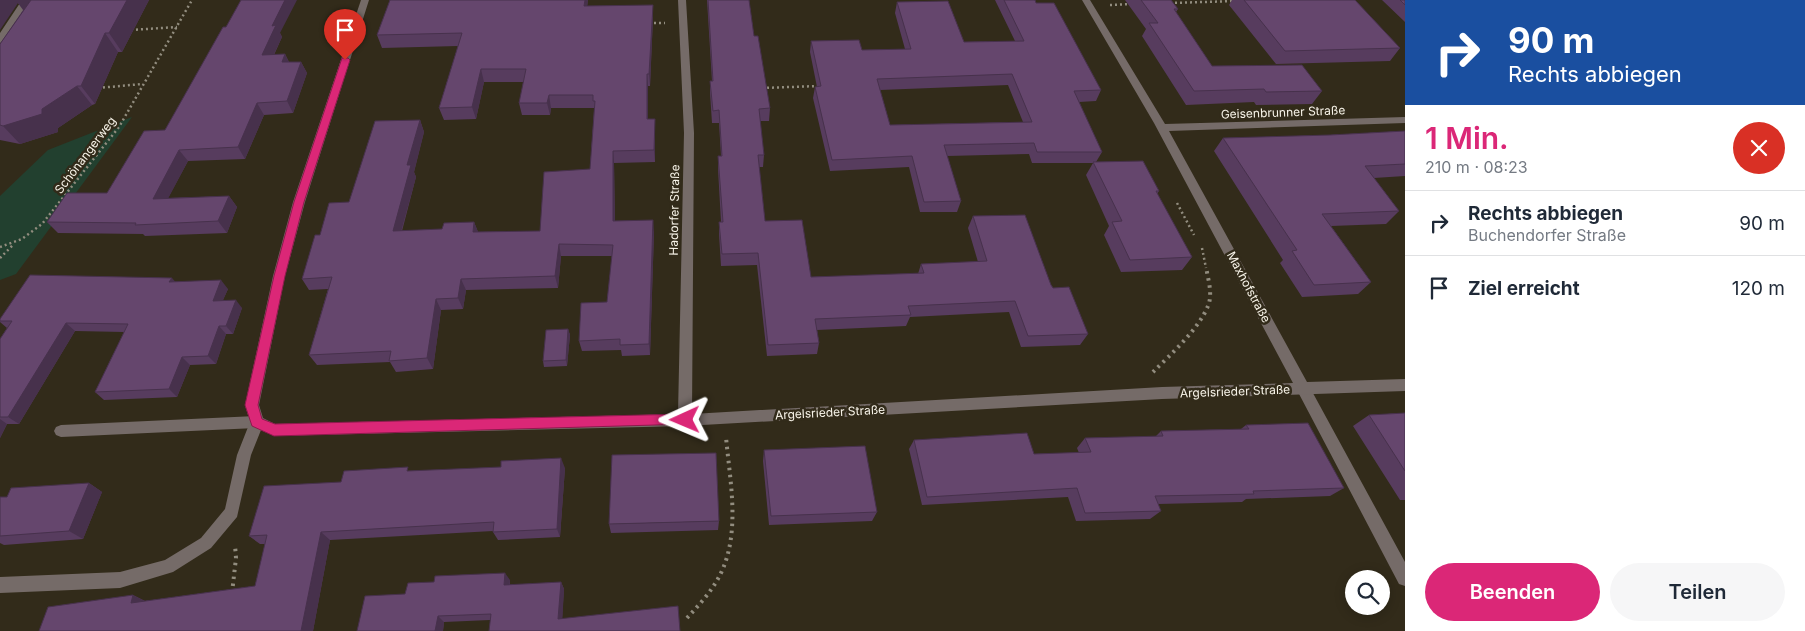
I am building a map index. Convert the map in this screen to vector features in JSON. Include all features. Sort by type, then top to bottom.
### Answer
[{"type":"street","points":[[0,40],[26,0]]},
{"type":"street","points":[[0,585],[120,580],[168,566],[206,543],[232,512],[244,455],[257,422],[252,405],[279,276],[299,202],[365,0]]},
{"type":"street","name":"Hadorfer Straße","points":[[682,0],[688,133],[685,420]]},
{"type":"street","name":"Maxhofstraße","points":[[1088,2],[1161,128],[1405,578]]},
{"type":"street","name":"Geisenbrunner Straße","points":[[1161,128],[1405,120]]},
{"type":"street","name":"Argelsrieder Straße","points":[[257,422],[274,430],[685,420],[1162,393],[1405,385]]},
{"type":"street","points":[[61,431],[257,422]]},
{"type":"path","name":"Schönangerweg","points":[[0,247],[14,244],[29,236],[42,224],[119,127],[192,0]]},
{"type":"path","points":[[1165,3],[1241,1]]},
{"type":"path","points":[[1088,2],[1137,4]]},
{"type":"path","points":[[643,23],[683,23]]},
{"type":"path","points":[[128,30],[178,27]]},
{"type":"path","points":[[96,88],[143,84]]},
{"type":"path","points":[[755,88],[823,86]]},
{"type":"path","points":[[0,258],[14,244]]},
{"type":"path","points":[[1162,393],[1152,371],[1183,343],[1208,305],[1210,288],[1202,246]]},
{"type":"path","points":[[687,618],[702,602],[723,569],[732,531],[725,418]]},
{"type":"path","points":[[232,512],[236,558],[232,595]]},
{"type":"green space","points":[[132,117],[16,274],[0,280],[0,196],[48,150]]},
{"type":"building","points":[[31,0],[127,0],[109,33],[105,33],[81,86],[77,86],[42,109],[42,114],[3,126],[0,125],[0,44]]},
{"type":"building","points":[[241,0],[285,0],[272,26],[276,25],[262,55],[285,54],[282,62],[301,62],[287,101],[257,103],[238,147],[179,150],[153,199],[229,196],[218,221],[135,225],[136,223],[47,222],[67,193],[107,193],[144,131],[165,130],[223,27],[226,27]]},
{"type":"building","points":[[390,0],[585,0],[584,6],[653,5],[649,74],[647,74],[647,119],[655,119],[654,150],[613,151],[613,221],[653,220],[649,344],[620,345],[620,339],[579,341],[581,303],[607,302],[613,245],[559,244],[555,276],[461,279],[458,298],[436,299],[427,358],[389,361],[391,351],[309,355],[332,277],[302,279],[315,235],[320,235],[329,203],[349,202],[375,121],[420,120],[407,165],[411,165],[393,231],[442,229],[444,223],[474,222],[473,232],[540,231],[544,172],[590,169],[595,101],[593,101],[593,95],[549,95],[547,103],[519,103],[526,69],[481,69],[472,107],[439,108],[462,33],[377,35]]},
{"type":"building","points":[[708,0],[749,0],[754,36],[758,36],[770,108],[759,109],[764,155],[758,155],[765,221],[802,220],[811,277],[924,273],[921,264],[987,261],[973,216],[1025,215],[1051,285],[1053,288],[1069,287],[1088,334],[1028,336],[1015,301],[908,306],[911,315],[815,319],[819,343],[768,345],[758,253],[722,254],[719,222],[723,222],[718,156],[722,156],[719,110],[713,111],[710,81],[713,81]]},
{"type":"building","points":[[1004,0],[1035,0],[1036,3],[1054,3],[1101,90],[1074,91],[1102,152],[1037,152],[1034,143],[944,145],[961,201],[924,202],[912,156],[832,160],[815,87],[821,86],[811,41],[859,40],[862,50],[911,49],[897,2],[948,1],[964,42],[1024,41]],"holes":[[[1012,74],[1032,122],[890,125],[877,79]]]},
{"type":"building","points":[[1141,0],[1171,0],[1178,9],[1174,9],[1212,66],[1302,65],[1322,91],[1266,92],[1264,89],[1194,91],[1149,23],[1158,23]]},
{"type":"building","points":[[1244,0],[1355,0],[1400,48],[1285,51]]},
{"type":"building","points":[[1405,131],[1405,164],[1365,166],[1399,211],[1322,214],[1371,282],[1314,285],[1292,251],[1297,250],[1223,138],[1330,135]]},
{"type":"building","points":[[1143,161],[1159,191],[1156,191],[1192,257],[1130,260],[1112,222],[1122,221],[1093,162]]},
{"type":"building","points":[[30,275],[172,278],[169,282],[221,280],[213,301],[236,300],[226,326],[219,326],[208,356],[182,357],[169,389],[95,392],[128,324],[66,323],[8,417],[0,417],[0,339],[12,321],[0,321],[0,319]]},
{"type":"building","points":[[568,329],[566,360],[543,361],[546,330]]},
{"type":"building","points":[[1405,413],[1405,471],[1369,415]]},
{"type":"building","points":[[1308,423],[1344,488],[1253,491],[1254,494],[1155,496],[1161,511],[1085,513],[1077,488],[927,497],[914,440],[1027,433],[1034,454],[1091,452],[1085,438],[1163,436],[1161,431],[1249,429],[1246,425]]},
{"type":"building","points":[[865,446],[877,512],[771,516],[764,450]]},
{"type":"building","points":[[716,453],[719,521],[609,524],[612,455]]},
{"type":"building","points":[[561,458],[557,529],[493,532],[494,522],[321,532],[301,631],[39,631],[48,607],[133,595],[131,603],[255,586],[267,535],[249,536],[264,486],[341,482],[344,471],[408,467],[407,471],[501,467],[501,461]]},
{"type":"building","points":[[89,483],[69,531],[0,536],[0,497],[7,497],[11,488]]},
{"type":"building","points":[[505,573],[504,585],[561,582],[558,619],[678,606],[680,631],[489,631],[491,614],[438,616],[435,631],[357,631],[365,596],[405,594],[408,583],[434,582],[435,576]]},
{"type":"route","points":[[345,60],[299,202],[279,276],[252,405],[257,422],[274,430],[685,420]]}]
